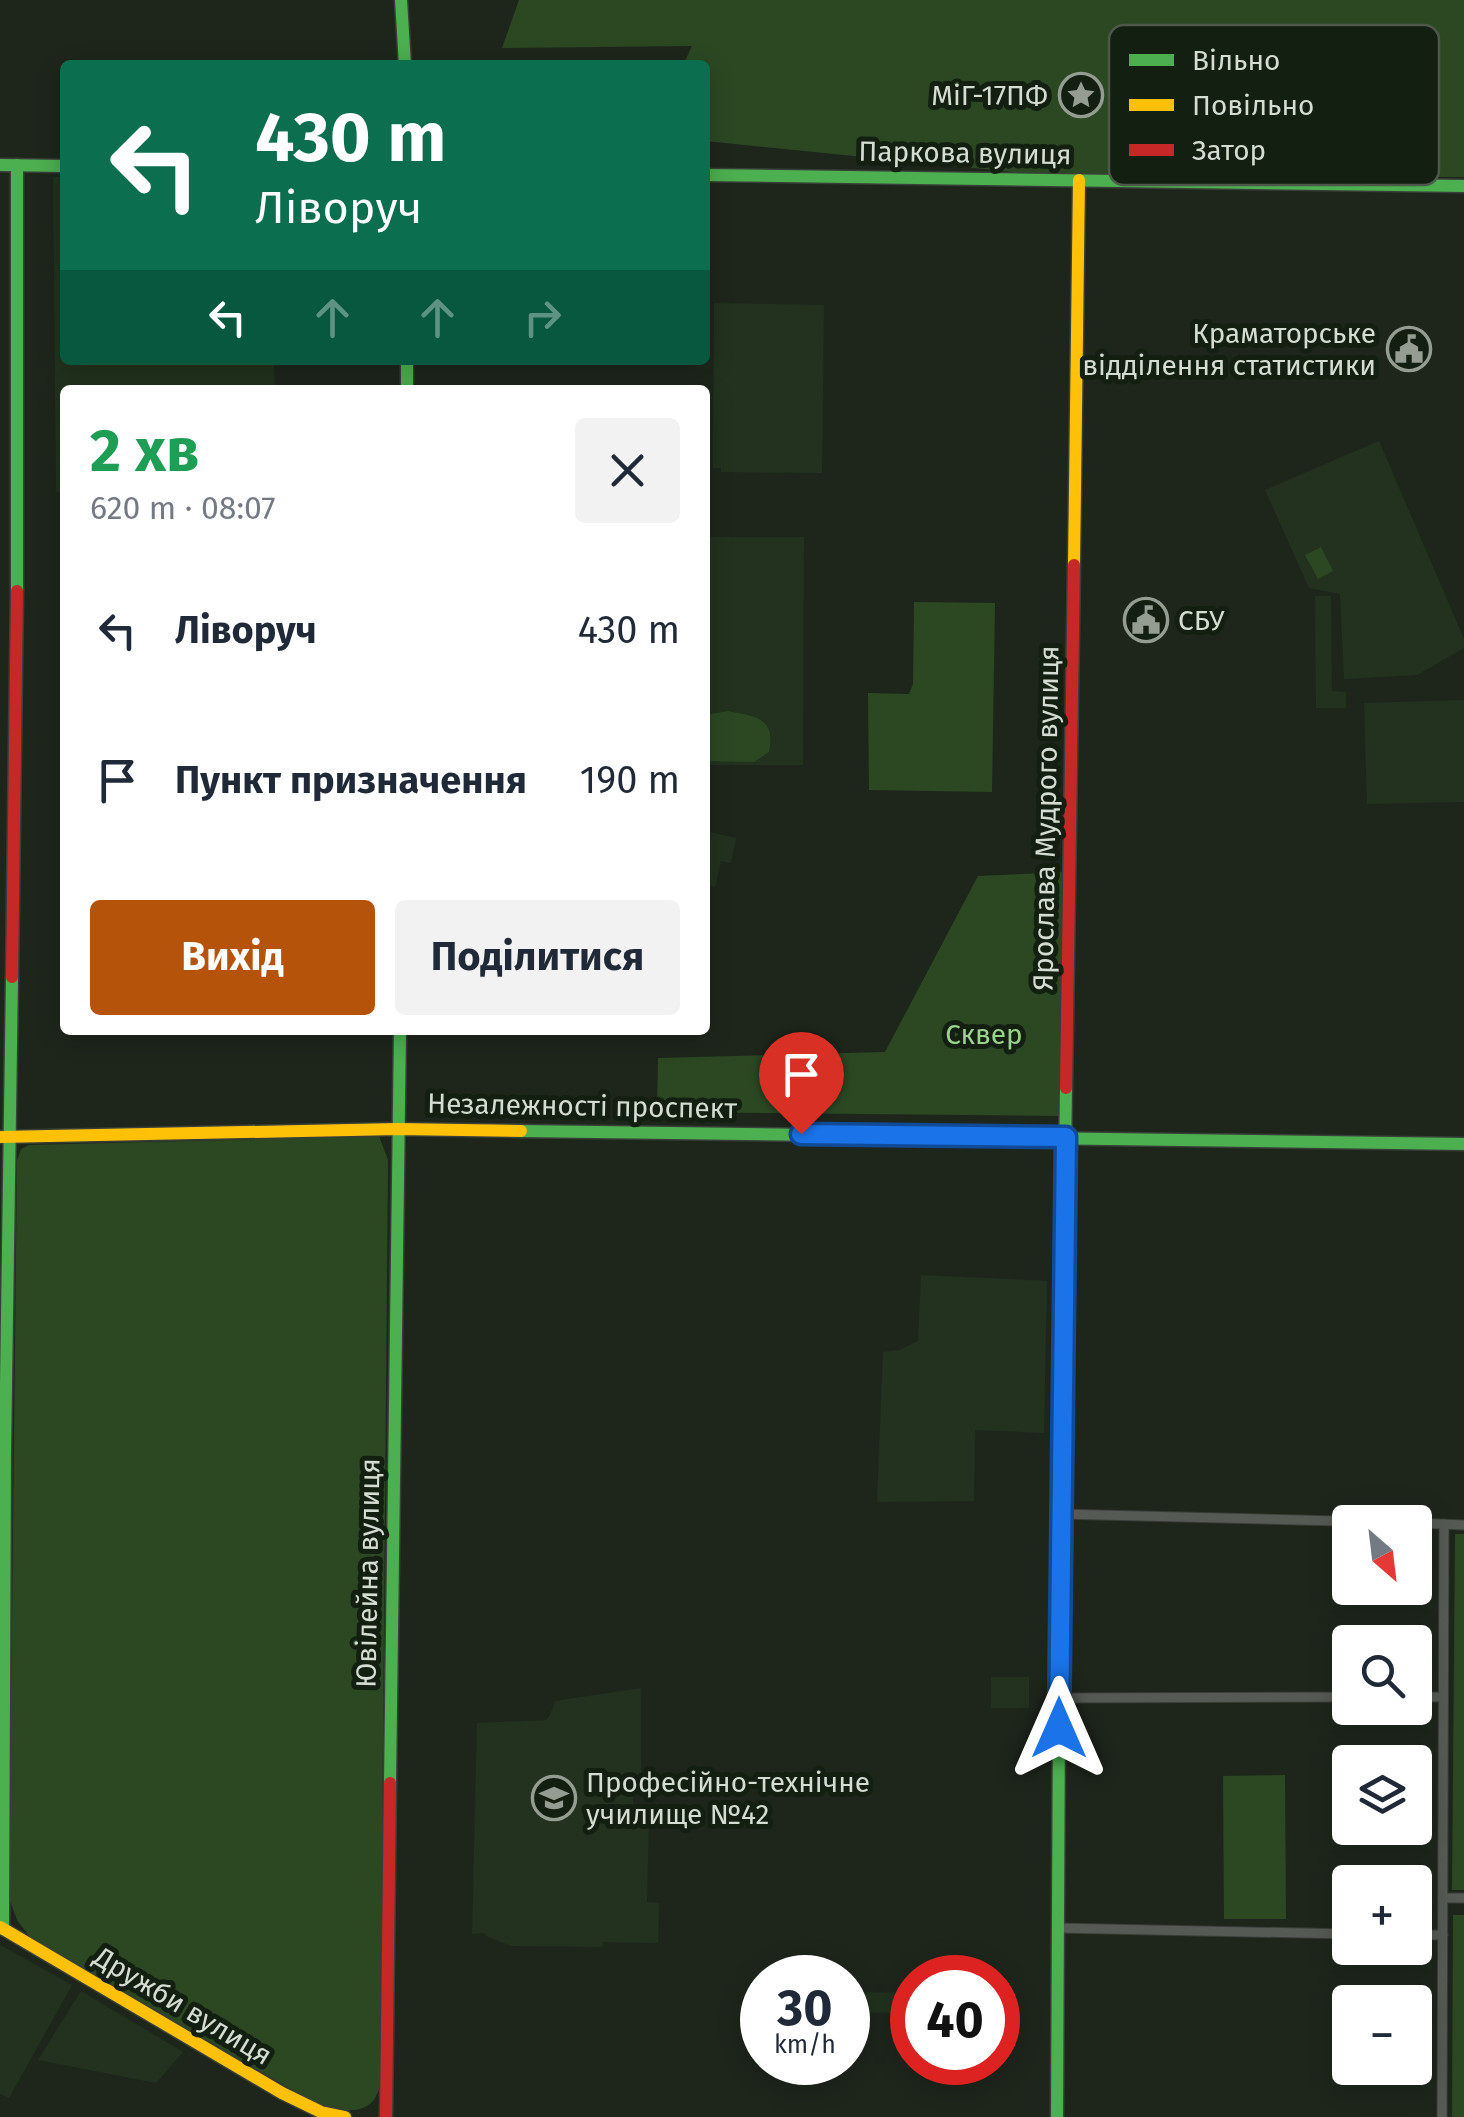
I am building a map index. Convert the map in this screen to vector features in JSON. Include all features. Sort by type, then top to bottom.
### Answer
[{"type":"street","points":[[401,0],[405,60]]},
{"type":"street","points":[[0,164],[60,166]]},
{"type":"street","points":[[2,1928],[5,1137],[17,654],[17,165]]},
{"type":"street","name":"Паркова вулиця","points":[[710,175],[1109,180]]},
{"type":"street","name":"Ярослава Мудрого вулиця","points":[[1056,2117],[1060,1514],[1080,180]]},
{"type":"street","name":"Паркова вулиця","points":[[1400,185],[1464,186]]},
{"type":"street","name":"Ювілейна вулиця","points":[[386,2117],[400,1035]]},
{"type":"street","name":"Незалежності проспект","points":[[5,1137],[398,1128],[1464,1144]]},
{"type":"street","points":[[1060,1514],[1332,1521]]},
{"type":"street","points":[[1432,1524],[1464,1525]]},
{"type":"street","points":[[1442,2117],[1444,1524]]},
{"type":"street","points":[[1432,1696],[1444,1696]]},
{"type":"street","points":[[1059,1698],[1332,1697]]},
{"type":"street","points":[[1443,1898],[1464,1898]]},
{"type":"street","name":"Дружби вулиця","points":[[2,1928],[282,2093],[320,2112],[345,2117]]},
{"type":"street","points":[[1058,1928],[1332,1934]]},
{"type":"street","points":[[1432,1935],[1443,1935]]},
{"type":"shaded area","points":[[53,177],[60,177],[60,365],[274,365],[275,385],[60,385],[60,492],[56,492]]},
{"type":"shaded area","points":[[714,303],[824,305],[822,473],[721,472],[721,468],[713,468]]},
{"type":"shaded area","points":[[1379,441],[1464,639],[1464,648],[1417,675],[1344,679],[1340,594],[1309,588],[1265,490]]},
{"type":"shaded area","points":[[710,537],[804,537],[803,765],[710,765]]},
{"type":"shaded area","points":[[1315,596],[1331,596],[1332,691],[1346,692],[1346,708],[1316,708]]},
{"type":"shaded area","points":[[1464,700],[1464,802],[1367,804],[1364,703]]},
{"type":"shaded area","points":[[710,832],[736,838],[731,863],[721,861],[715,887],[710,886]]},
{"type":"shaded area","points":[[921,1275],[1047,1281],[1044,1433],[975,1430],[974,1501],[877,1502],[883,1352],[900,1350],[918,1341]]},
{"type":"shaded area","points":[[991,1677],[1029,1677],[1029,1708],[991,1708]]},
{"type":"shaded area","name":"Професійно-технічне училище №42","points":[[641,1688],[641,1778],[634,1778],[632,1817],[649,1819],[647,1902],[659,1903],[658,1943],[511,1946],[484,1933],[472,1934],[477,1723],[546,1720],[555,1701]]},
{"type":"shaded area","points":[[0,1945],[72,1985],[9,2098],[0,2094]]},
{"type":"shaded area","points":[[81,1991],[183,2052],[156,2083],[38,2060]]},
{"type":"shaded area","points":[[870,1992],[890,1993],[890,2013],[870,2012]]},
{"type":"green space","points":[[519,0],[1464,0],[1464,177],[1439,177],[1439,25],[1109,25],[1109,176],[1053,176],[710,142],[710,60],[685,60],[692,46],[502,48]]},
{"type":"green space","points":[[1321,547],[1333,571],[1318,579],[1305,555]]},
{"type":"green space","points":[[914,602],[995,603],[992,792],[869,790],[868,693],[909,694],[913,684]]},
{"type":"green space","points":[[728,711],[762,721],[769,732],[769,752],[754,762],[710,761],[710,714]]},
{"type":"green space","name":"Сквер","points":[[1065,872],[1059,1116],[657,1112],[658,1058],[885,1052],[978,876]]},
{"type":"green space","points":[[379,1136],[388,1160],[380,2088],[366,2107],[351,2110],[311,2101],[30,1937],[17,1920],[9,1898],[17,1160],[21,1149],[29,1145]]},
{"type":"green space","points":[[1455,1534],[1464,1534],[1464,1890],[1452,1890]]},
{"type":"green space","points":[[1285,1775],[1286,1919],[1224,1919],[1223,1776]]},
{"type":"green space","points":[[1453,1915],[1464,1915],[1464,2117],[1452,2117]]},
{"type":"traffic: fast","points":[[401,0],[405,60]]},
{"type":"traffic: fast","points":[[0,165],[60,166]]},
{"type":"traffic: fast","points":[[17,165],[17,591]]},
{"type":"traffic: fast","points":[[710,175],[1109,181]]},
{"type":"traffic: fast","points":[[1395,185],[1464,186]]},
{"type":"traffic: fast","points":[[407,365],[407,385]]},
{"type":"traffic: fast","points":[[3,1929],[12,977]]},
{"type":"traffic: fast","points":[[390,1783],[400,1035]]},
{"type":"traffic: fast","points":[[1057,2117],[1066,1088]]},
{"type":"traffic: fast","points":[[521,1131],[1464,1144]]},
{"type":"traffic: slow","points":[[1074,565],[1079,180]]},
{"type":"traffic: slow","points":[[0,1137],[398,1129],[521,1131]]},
{"type":"traffic: slow","points":[[0,1927],[282,2093],[321,2112],[345,2117]]},
{"type":"traffic: jam","points":[[1066,1088],[1074,565]]},
{"type":"traffic: jam","points":[[12,977],[17,591]]},
{"type":"traffic: jam","points":[[386,2117],[390,1783]]},
{"type":"place","name":"МіГ-17ПФ","points":[[1081,95]]},
{"type":"place","name":"Краматорське відділення статистики","points":[[1409,349]]},
{"type":"place","name":"СБУ","points":[[1146,620]]},
{"type":"place","name":"Професійно-технічне училище №42","points":[[554,1798]]},
{"type":"route","points":[[801,1134],[1066,1137],[1059,1728]]}]
